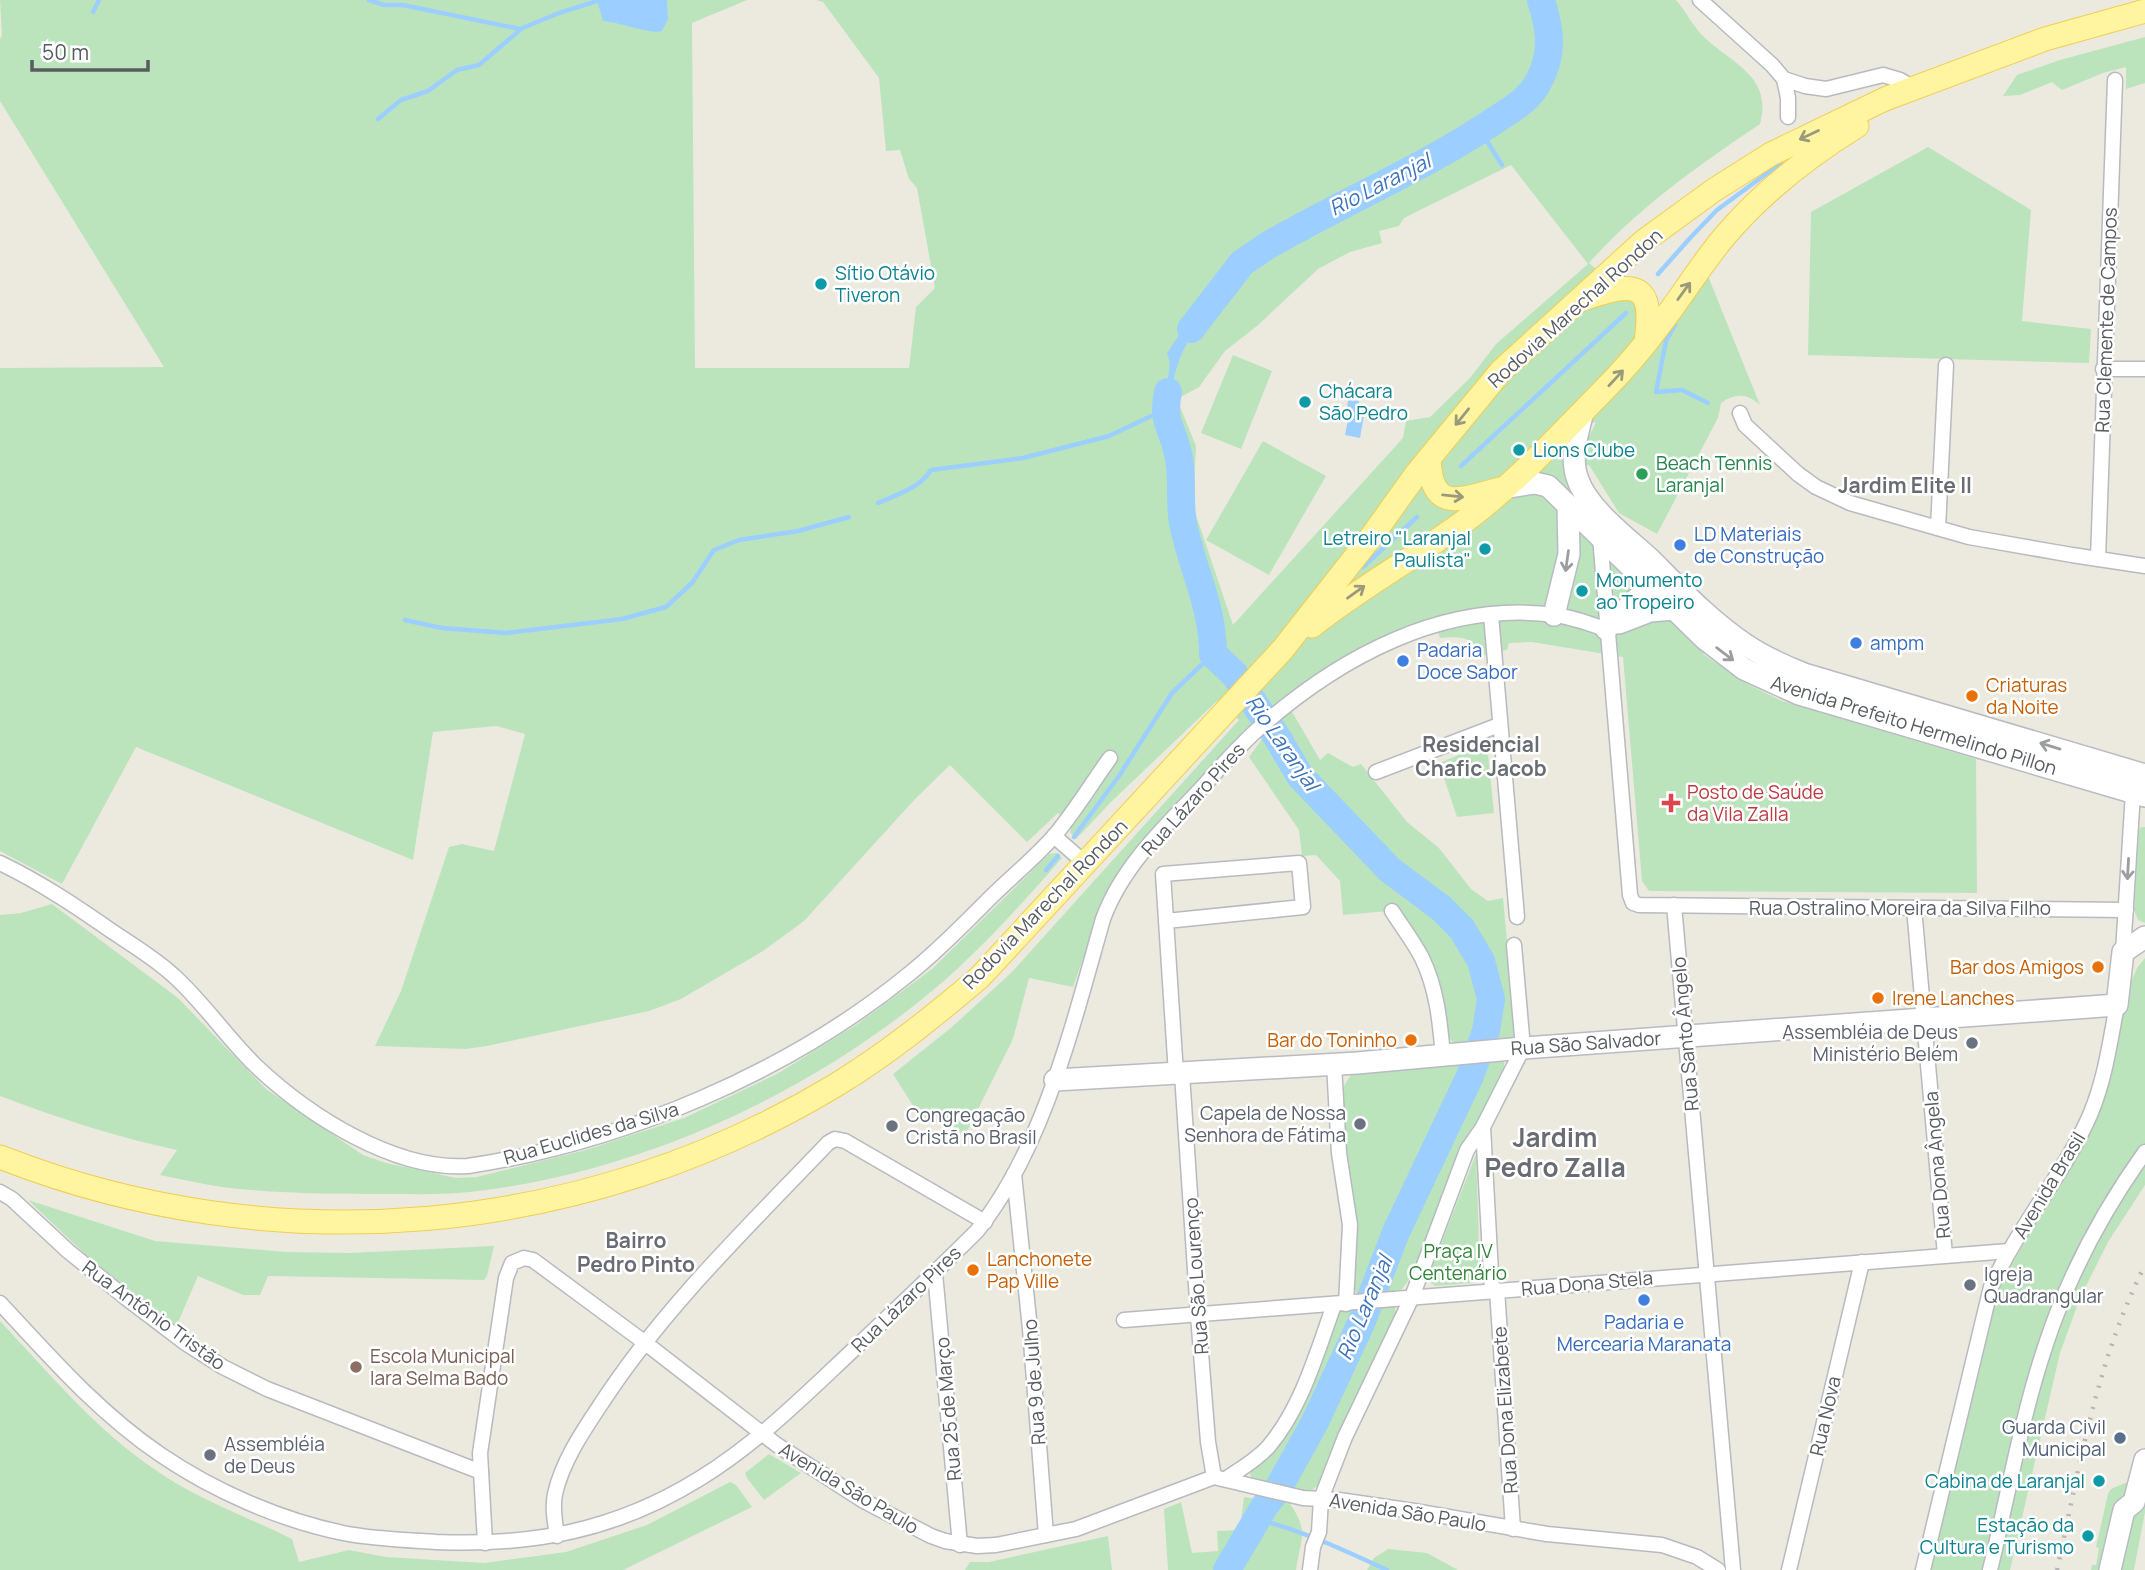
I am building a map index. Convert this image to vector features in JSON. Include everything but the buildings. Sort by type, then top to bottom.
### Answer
[{"type":"main road","name":"Rodovia Marechal Rondon","points":[[0,1157],[91,1188],[216,1214],[279,1221],[407,1221],[471,1215],[595,1188],[678,1161],[781,1116],[836,1085],[934,1016],[980,977],[1277,657],[1461,417],[1502,372],[1644,241],[1738,174],[1793,142],[1885,99],[2033,43],[2145,11]]},
{"type":"main road","name":"Rodovia Marechal Rondon","points":[[1277,657],[1370,582],[1459,525],[1503,488],[1583,411],[1646,342],[1722,239],[1765,194],[1814,154],[1916,89]]},
{"type":"main road","points":[[1580,300],[1616,289],[1635,291],[1644,298],[1650,310],[1646,342]]},
{"type":"main road","name":"Avenida Prefeito Hermelindo Pillon","points":[[1583,411],[1574,459],[1580,485],[1659,582],[1674,609],[1705,639],[1744,669],[1783,677],[2140,784]]},
{"type":"main road","points":[[1429,460],[1431,483],[1437,492],[1445,496],[1458,498],[1503,488]]},
{"type":"main road","name":"Avenida Prefeito Hermelindo Pillon","points":[[1503,488],[1542,483],[1553,489],[1600,537],[1745,645],[1783,677]]},
{"type":"main road","points":[[1553,615],[1567,562],[1570,538],[1568,506]]},
{"type":"main road","points":[[1606,629],[1659,582]]},
{"type":"main road","points":[[1606,629],[1640,614],[1674,609]]},
{"type":"main road","points":[[2123,952],[2145,937]]},
{"type":"main road","name":"Avenida Brasil","points":[[2117,1005],[2123,952]]},
{"type":"main road","name":"Rua São Salvador","points":[[1055,1080],[1334,1064],[2117,1005]]},
{"type":"main road","points":[[2110,1570],[2124,1510],[2140,1503],[2145,1460]]},
{"type":"street","points":[[1700,0],[1784,79],[1788,117]]},
{"type":"street","points":[[1784,79],[1826,89],[1883,75],[1916,89]]},
{"type":"street","name":"Rua Clemente de Campos","points":[[2098,559],[2115,80]]},
{"type":"street","points":[[1938,528],[1946,365]]},
{"type":"street","points":[[2103,369],[2145,369]]},
{"type":"street","points":[[1740,413],[1745,425],[1798,474],[1816,487],[1850,503],[2010,545],[2145,566]]},
{"type":"street","points":[[1600,537],[1631,900],[1639,905],[1674,905]]},
{"type":"street","points":[[1491,615],[1517,917]]},
{"type":"street","name":"Rua Lázaro Pires","points":[[0,1303],[75,1383],[116,1420],[160,1454],[220,1490],[280,1514],[342,1533],[416,1541],[485,1543],[557,1536],[617,1519],[672,1494],[715,1469],[762,1434],[985,1222],[1014,1174],[1055,1080],[1103,919],[1113,895],[1159,834],[1254,732],[1281,709],[1341,667],[1388,642],[1442,622],[1491,615],[1553,615],[1606,629]]},
{"type":"street","points":[[1376,772],[1499,725]]},
{"type":"street","name":"Rua Euclides da Silva","points":[[0,863],[59,895],[172,974],[254,1064],[324,1117],[377,1149],[455,1167],[546,1150],[682,1108],[774,1064],[860,1011],[909,974],[1054,836],[1110,758]]},
{"type":"street","name":"Avenida Brasil","points":[[2123,952],[2140,784]]},
{"type":"street","points":[[1054,836],[1086,864]]},
{"type":"street","name":"Rua São Lourenço","points":[[1166,921],[1303,907],[1299,863],[1163,874],[1166,921],[1208,1442],[1220,1478]]},
{"type":"street","name":"Rua Ostralino Moreira da Silva Filho","points":[[1674,905],[2126,910]]},
{"type":"street","name":"Rua Santo Ângelo","points":[[1674,905],[1733,1570]]},
{"type":"street","name":"Rua Dona Ângela","points":[[1914,908],[1945,1255]]},
{"type":"street","points":[[1392,911],[1428,972],[1452,1055]]},
{"type":"street","points":[[1310,1570],[1313,1547],[1319,1532],[1321,1499],[1345,1437],[1412,1297],[1467,1150],[1483,1127],[1523,1048],[1514,945]]},
{"type":"street","name":"Avenida Brasil","points":[[1923,1570],[1991,1287],[2009,1251],[2090,1113],[2104,1072],[2117,1005]]},
{"type":"street","points":[[1220,1478],[1268,1448],[1286,1420],[1346,1304],[1350,1225],[1339,1153],[1334,1064]]},
{"type":"street","name":"Rua Dona Elizabete","points":[[1483,1127],[1513,1529]]},
{"type":"street","points":[[557,1536],[554,1503],[562,1472],[594,1413],[644,1342],[832,1140],[845,1141],[985,1222]]},
{"type":"street","points":[[1990,1570],[2036,1378],[2055,1319],[2102,1217],[2145,1152]]},
{"type":"street","name":"Rua 9 de Julho","points":[[1014,1174],[1030,1329],[1046,1535]]},
{"type":"street","name":"Rua Antônio Tristão","points":[[0,1192],[12,1199],[68,1251],[126,1298],[184,1342],[223,1367],[267,1389],[481,1472]]},
{"type":"street","points":[[997,1206],[1019,1229]]},
{"type":"street","name":"Rua Dona Stela","points":[[1124,1320],[2009,1251]]},
{"type":"street","name":"Avenida São Paulo","points":[[481,1472],[480,1453],[506,1278],[510,1266],[520,1258],[533,1261],[644,1342],[762,1434],[864,1501],[931,1536],[960,1545],[996,1545],[1090,1525],[1220,1478],[1292,1496],[1414,1511],[1513,1529],[1662,1545],[1697,1556],[1718,1570]]},
{"type":"street","name":"Rua Nova","points":[[1789,1570],[1862,1262]]},
{"type":"street","name":"Rua 25 de Março","points":[[934,1273],[960,1545]]},
{"type":"street","points":[[481,1472],[485,1543]]},
{"type":"green space","points":[[0,0],[747,0],[692,23],[695,368],[909,368],[916,307],[935,288],[917,188],[909,179],[900,150],[886,151],[879,78],[823,2],[816,0],[1676,0],[1702,35],[1737,63],[1755,82],[1762,107],[1760,124],[1692,171],[1628,224],[1589,263],[1669,330],[1708,276],[1760,405],[1741,396],[1731,397],[1721,403],[1718,418],[1657,534],[1619,513],[1589,465],[1582,466],[1586,443],[1596,422],[1573,428],[1523,476],[1706,650],[1703,654],[1747,684],[1782,701],[1976,759],[1977,893],[1649,891],[1642,881],[1623,657],[1532,642],[1509,643],[1507,650],[1481,656],[1475,644],[1470,641],[1453,637],[1440,638],[1433,618],[1393,633],[1355,652],[1284,698],[1320,760],[1328,753],[1353,767],[1361,764],[1407,822],[1439,848],[1471,889],[1488,901],[1503,898],[1516,1035],[1504,1058],[1504,1067],[1476,1124],[1460,1147],[1411,1277],[1402,1289],[1393,1292],[1396,1316],[1322,1482],[1311,1491],[1293,1490],[1290,1504],[1302,1529],[1296,1570],[1168,1570],[1164,1509],[1181,1502],[1192,1553],[1218,1551],[1217,1531],[1240,1530],[1244,1497],[1262,1500],[1266,1485],[1253,1480],[1251,1470],[1267,1456],[1337,1315],[1359,1295],[1353,1289],[1344,1154],[1344,1086],[1352,1073],[1455,1045],[1447,1035],[1424,949],[1400,910],[1343,915],[1340,881],[1316,855],[1302,856],[1299,830],[1249,757],[1262,739],[1248,727],[1148,835],[1102,905],[1073,987],[1029,978],[1013,1039],[965,1135],[935,1115],[924,1123],[893,1074],[952,1027],[1011,973],[1239,720],[1217,701],[1076,839],[1070,832],[1072,824],[1058,813],[1027,842],[950,765],[915,799],[804,921],[763,951],[681,999],[649,1011],[466,1049],[375,1046],[401,991],[449,847],[462,844],[494,851],[525,734],[497,726],[433,732],[413,860],[136,747],[62,884],[0,851],[0,368],[164,367],[0,101]],"holes":[[[1511,165],[1588,264],[1496,344],[1470,378],[1430,417],[1406,421],[1403,438],[1233,625],[1193,506],[1196,446],[1177,399],[1199,387],[1225,351],[1257,326],[1318,269],[1350,252],[1382,243],[1379,231],[1399,226],[1404,218]]]},
{"type":"green space","points":[[2145,37],[2145,83],[2126,89],[2126,67],[2103,73],[2062,90],[2052,82],[2020,95],[2003,96],[2017,75],[2060,60]]},
{"type":"green space","points":[[1928,147],[2031,210],[2022,321],[2091,329],[2089,363],[1808,355],[1811,212]]},
{"type":"green space","points":[[1233,355],[1272,371],[1241,449],[1201,433]]},
{"type":"green space","points":[[1575,430],[1582,502],[1549,475],[1535,473]]},
{"type":"green space","points":[[1263,441],[1326,476],[1269,575],[1206,540]]},
{"type":"green space","points":[[1476,748],[1484,749],[1488,755],[1494,813],[1457,817],[1439,763]]},
{"type":"green space","points":[[2141,827],[2145,827],[2145,923],[2138,920],[2134,910]]},
{"type":"green space","points":[[1057,853],[1062,858],[1012,914],[959,967],[872,1037],[820,1070],[709,1127],[651,1150],[591,1169],[531,1183],[449,1194],[304,1193],[214,1186],[160,1175],[177,1150],[87,1126],[0,1096],[0,915],[21,913],[52,904],[178,998],[266,1089],[363,1155],[386,1163],[456,1178],[477,1177],[586,1150],[684,1118],[777,1074],[856,1025],[932,969],[1049,854]]},
{"type":"green space","points":[[2145,958],[2145,1185],[2108,1242],[2080,1298],[2060,1353],[2010,1570],[1930,1570],[1997,1290],[2098,1116],[2112,1074],[2129,987],[2137,968]]},
{"type":"green space","name":"Praça IV Centenário","points":[[1476,1154],[1480,1275],[1473,1283],[1435,1286],[1430,1282],[1429,1275]]},
{"type":"green space","points":[[28,1200],[155,1241],[286,1252],[349,1253],[494,1246],[484,1280],[268,1276],[260,1295],[243,1295],[198,1276],[176,1327],[86,1255]]},
{"type":"green space","points":[[0,1321],[73,1400],[132,1453],[170,1480],[292,1539],[299,1562],[349,1550],[386,1557],[484,1563],[566,1552],[647,1525],[730,1482],[736,1485],[752,1507],[623,1570],[0,1570]]},
{"type":"green space","points":[[769,1454],[801,1473],[764,1500],[745,1473]]},
{"type":"green space","points":[[2125,1483],[2145,1490],[2145,1512],[2134,1570],[2091,1570],[2092,1565],[2096,1565],[2099,1548],[2096,1547],[2108,1494],[2111,1489]]},
{"type":"green space","points":[[1108,1536],[1112,1570],[965,1570],[970,1562],[989,1562]]},
{"type":"green space","points":[[1388,1549],[1427,1553],[1458,1570],[1367,1570],[1374,1558]]},
{"type":"water","points":[[597,0],[667,0],[668,19],[662,31],[657,32],[603,21]]},
{"type":"water","points":[[1212,299],[1208,313],[1179,360],[1172,389],[1169,427],[1160,419],[1169,368],[1167,353],[1185,326]]},
{"type":"water","points":[[1348,400],[1359,401],[1358,409],[1365,410],[1360,438],[1345,435],[1350,409],[1347,408]]},
{"type":"water","points":[[1189,481],[1190,523],[1204,592],[1191,566],[1172,489]]},
{"type":"waterway","points":[[93,12],[99,0]]},
{"type":"waterway","points":[[369,0],[520,29],[600,0]]},
{"type":"waterway","name":"Rio Laranjal","points":[[1191,329],[1242,263],[1295,230],[1464,140],[1527,97],[1542,75],[1548,54],[1549,33],[1541,0]]},
{"type":"waterway","points":[[378,119],[401,100],[428,91],[457,70],[479,65],[520,30]]},
{"type":"waterway","points":[[1480,130],[1502,165]]},
{"type":"waterway","points":[[1658,274],[1717,210],[1781,163]]},
{"type":"waterway","points":[[1461,466],[1626,313]]},
{"type":"waterway","points":[[1675,325],[1666,341],[1656,392],[1682,390],[1708,403]]},
{"type":"waterway","name":"Rio Laranjal","points":[[1168,392],[1166,412],[1179,459],[1183,523],[1210,620],[1213,654],[1235,675],[1300,776],[1390,870],[1441,908],[1462,929],[1481,961],[1491,999],[1486,1031],[1470,1076],[1396,1232],[1362,1321],[1315,1422],[1279,1487],[1227,1570]]},
{"type":"waterway","points":[[878,503],[921,482],[931,470],[1023,458],[1109,436],[1164,410]]},
{"type":"waterway","points":[[405,620],[442,628],[506,633],[622,619],[666,607],[692,583],[714,550],[739,540],[798,531],[849,517]]},
{"type":"waterway","points":[[1363,567],[1417,517]]},
{"type":"waterway","points":[[1074,837],[1119,776],[1172,693],[1213,654]]},
{"type":"waterway","points":[[1046,870],[1058,856]]},
{"type":"waterway","points":[[1257,1519],[1307,1535],[1387,1570]]},
{"type":"railway","points":[[2057,1570],[2091,1414],[2114,1339],[2145,1265]]},
{"type":"place","name":"Sítio Otávio Tiveron","points":[[821,284]]},
{"type":"place","name":"Chácara São Pedro","points":[[1305,402]]},
{"type":"place","name":"Lions Clube","points":[[1519,450]]},
{"type":"place","name":"Beach Tennis Laranjal","points":[[1642,474]]},
{"type":"place","name":"LD Materiais de Construção","points":[[1680,545]]},
{"type":"place","name":"Letreiro \"Laranjal Paulista\"","points":[[1485,549]]},
{"type":"place","name":"Monumento ao Tropeiro","points":[[1582,591]]},
{"type":"place","name":"ampm","points":[[1856,643]]},
{"type":"place","name":"Padaria Doce Sabor","points":[[1403,661]]},
{"type":"place","name":"Criaturas da Noite","points":[[1972,696]]},
{"type":"place","name":"Posto de Saúde da Vila Zalla","points":[[1671,803]]},
{"type":"place","name":"Bar dos Amigos","points":[[2098,967]]},
{"type":"place","name":"Irene Lanches","points":[[1878,998]]},
{"type":"place","name":"Bar do Toninho","points":[[1411,1040]]},
{"type":"place","name":"Assembléia de Deus Ministério Belém","points":[[1972,1043]]},
{"type":"place","name":"Capela de Nossa Senhora de Fátima","points":[[1360,1124]]},
{"type":"place","name":"Congregação Cristã no Brasil","points":[[892,1126]]},
{"type":"place","name":"Lanchonete Pap Ville","points":[[973,1270]]},
{"type":"place","name":"Igreja Quadrangular","points":[[1970,1285]]},
{"type":"place","name":"Padaria e Mercearia Maranata","points":[[1644,1300]]},
{"type":"place","name":"Escola Municipal Iara Selma Bado","points":[[356,1367]]},
{"type":"place","name":"Guarda Civil Municipal","points":[[2120,1438]]},
{"type":"place","name":"Assembléia de Deus","points":[[210,1455]]},
{"type":"place","name":"Cabina de Laranjal","points":[[2099,1481]]},
{"type":"place","name":"Estação da Cultura e Turismo","points":[[2088,1536]]},
{"type":"district","name":"Jardim Elite II","points":[[1905,486]]},
{"type":"district","name":"Residencial Chafic Jacob","points":[[1481,757]]},
{"type":"district","name":"Jardim Pedro Zalla","points":[[1555,1153]]},
{"type":"district","name":"Bairro Pedro Pinto","points":[[636,1253]]}]
